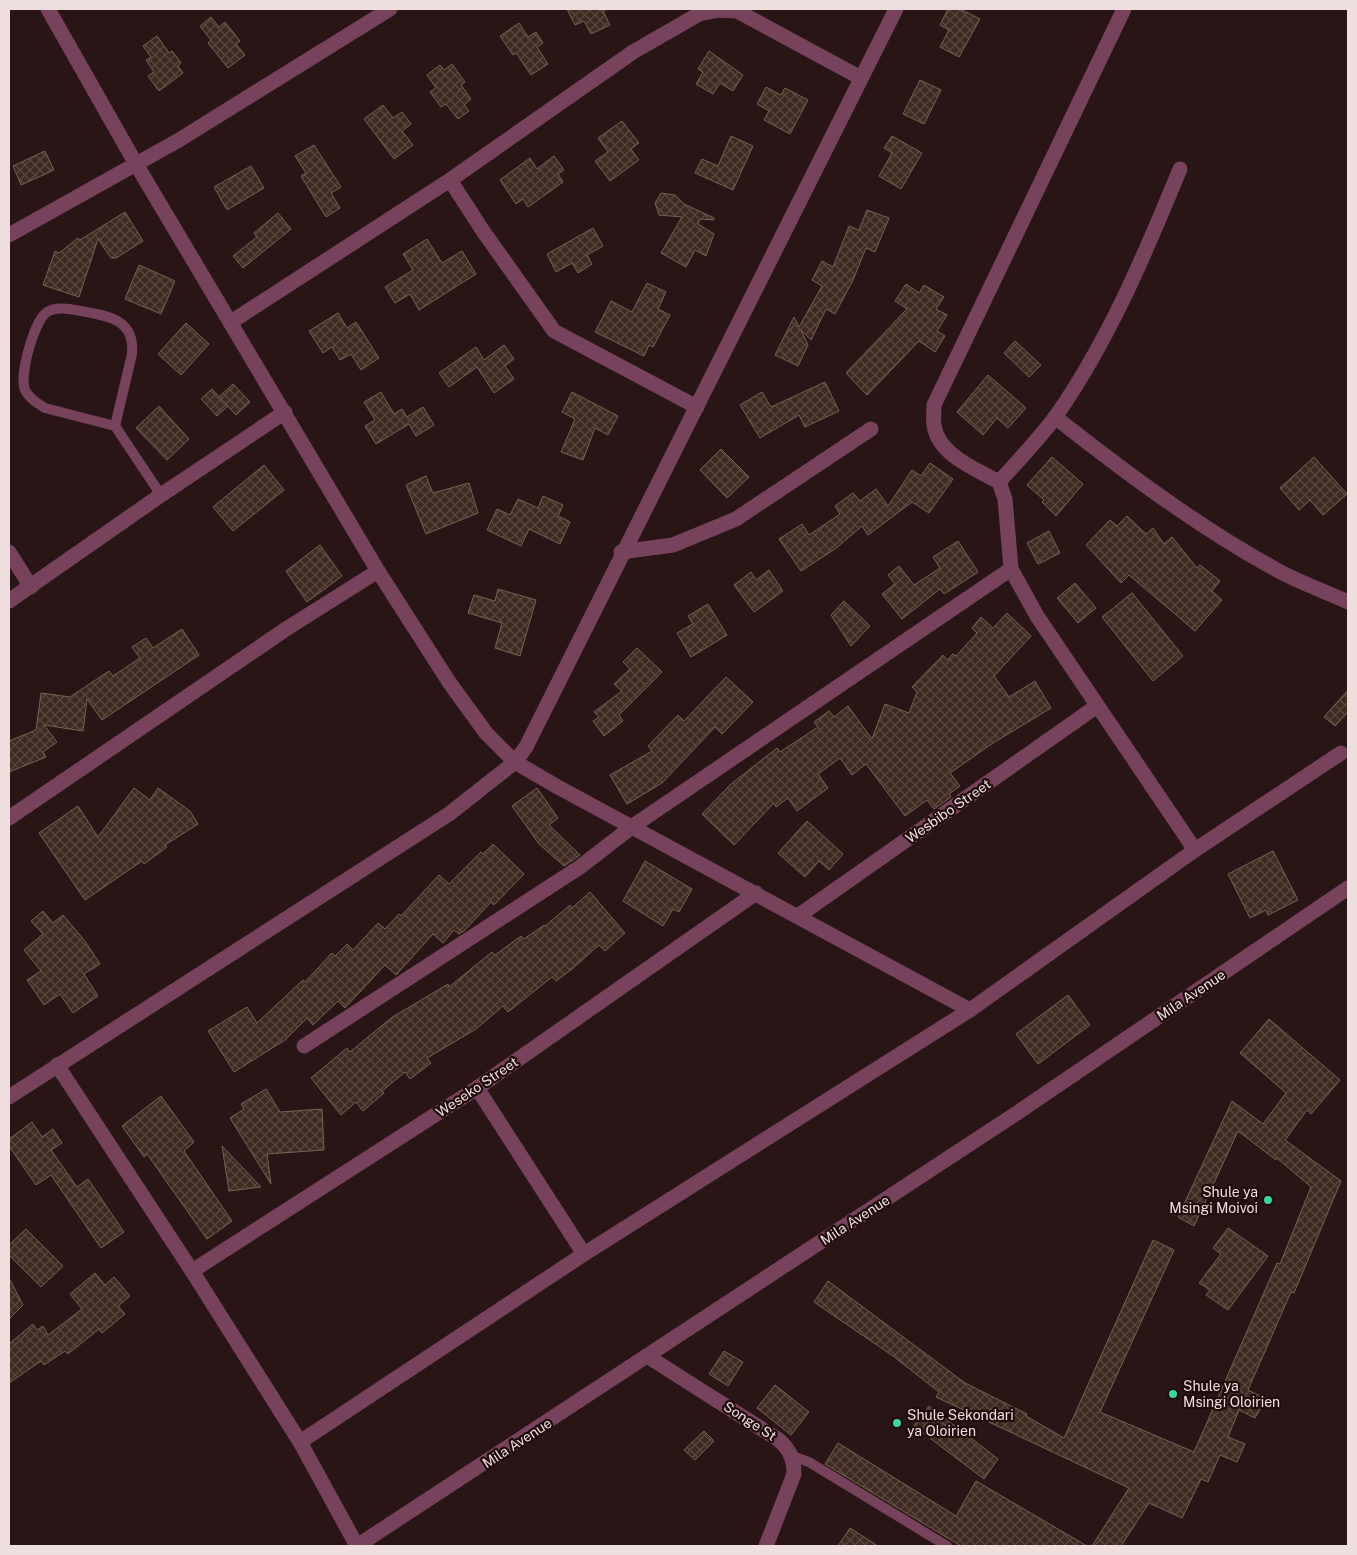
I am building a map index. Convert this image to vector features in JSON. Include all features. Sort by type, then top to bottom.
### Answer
[{"type":"street","points":[[48,9],[136,164],[286,412],[378,571],[449,682],[486,733],[515,762],[556,786],[970,1010]]},
{"type":"street","points":[[9,235],[179,140],[390,9]]},
{"type":"street","points":[[9,1098],[57,1065],[449,814],[515,762],[526,747],[576,648],[620,552],[697,407],[896,9]]},
{"type":"street","points":[[1124,9],[934,405],[934,425],[939,440],[949,452],[999,482],[1005,499],[1011,569],[1037,616],[1195,850]]},
{"type":"street","points":[[231,322],[450,180],[633,52],[699,14],[719,10],[737,11],[861,78]]},
{"type":"street","points":[[999,482],[1055,417],[1095,356],[1122,301],[1180,169]]},
{"type":"street","points":[[450,180],[488,239],[554,331],[697,407]]},
{"type":"street","points":[[9,601],[160,495],[286,412]]},
{"type":"street","points":[[1055,417],[1108,459],[1218,536],[1277,570],[1348,602]]},
{"type":"street","points":[[620,552],[673,545],[736,519],[872,429]]},
{"type":"street","points":[[9,552],[31,587]]},
{"type":"street","points":[[304,1046],[580,867],[633,826],[1011,569]]},
{"type":"street","points":[[9,818],[286,629],[378,571]]},
{"type":"street","name":"Wesbibo Street","points":[[798,916],[1097,706]]},
{"type":"street","points":[[300,1442],[584,1254],[970,1010],[1195,850],[1340,753]]},
{"type":"street","name":"Mila Avenue","points":[[357,1546],[1030,1104],[1348,888]]},
{"type":"street","name":"Weseko Street","points":[[192,1271],[477,1088],[756,894]]},
{"type":"street","points":[[57,1065],[192,1271],[300,1442],[357,1546]]},
{"type":"street","points":[[477,1088],[584,1254]]},
{"type":"street","name":"Songe St","points":[[647,1356],[779,1440],[792,1456]]},
{"type":"street","points":[[766,1546],[794,1474],[792,1456]]},
{"type":"lane","points":[[115,426],[132,354],[130,336],[118,321],[108,316],[66,309],[50,311],[40,318],[23,370],[25,391],[35,402],[45,408],[115,426],[160,495]]},
{"type":"lane","points":[[792,1456],[809,1462],[947,1546]]},
{"type":"building","points":[[567,9],[607,9],[603,11],[610,25],[591,34],[584,21],[575,25]]},
{"type":"building","points":[[948,9],[960,9],[980,19],[959,57],[940,47],[949,30],[940,25]]},
{"type":"building","points":[[211,17],[219,27],[225,22],[240,41],[236,44],[245,55],[228,68],[208,43],[211,40],[200,26]]},
{"type":"building","points":[[519,23],[528,37],[536,32],[543,43],[537,47],[548,64],[531,75],[516,53],[513,55],[500,36]]},
{"type":"building","points":[[157,36],[169,53],[172,51],[181,63],[178,66],[183,73],[159,91],[148,76],[154,72],[146,60],[151,57],[143,46]]},
{"type":"building","points":[[709,51],[743,75],[733,91],[720,83],[713,94],[696,84],[703,72],[698,69]]},
{"type":"building","points":[[452,64],[465,82],[461,85],[471,99],[464,105],[469,111],[458,119],[446,104],[441,107],[430,92],[436,88],[427,75],[440,65],[444,70]]},
{"type":"building","points":[[920,80],[941,90],[924,124],[903,114]]},
{"type":"building","points":[[766,87],[781,95],[785,88],[808,100],[790,134],[764,120],[769,111],[757,104]]},
{"type":"building","points":[[383,105],[393,118],[402,112],[411,124],[402,131],[413,145],[394,159],[364,119]]},
{"type":"building","points":[[622,121],[639,143],[631,149],[639,160],[610,181],[595,161],[608,152],[598,138]]},
{"type":"building","points":[[731,136],[753,146],[733,190],[695,173],[702,159],[718,166]]},
{"type":"building","points":[[892,136],[922,153],[901,189],[879,176],[892,153],[884,148]]},
{"type":"building","points":[[314,145],[341,187],[331,193],[340,208],[326,217],[301,176],[306,173],[295,156]]},
{"type":"building","points":[[45,151],[54,170],[21,185],[13,166]]},
{"type":"building","points":[[554,156],[564,170],[558,174],[563,182],[528,207],[523,199],[516,204],[500,180],[530,158],[537,169]]},
{"type":"building","points":[[251,166],[264,188],[227,210],[214,187]]},
{"type":"building","points":[[661,193],[675,195],[684,204],[714,218],[714,220],[700,219],[698,224],[714,234],[706,256],[695,250],[686,267],[661,253],[682,217],[659,215],[655,203]]},
{"type":"building","points":[[867,210],[889,218],[875,252],[866,248],[853,280],[835,314],[826,309],[811,340],[801,330],[808,345],[798,366],[775,355],[794,317],[799,327],[822,286],[812,280],[822,261],[833,267],[849,226],[859,230]]},
{"type":"building","points":[[125,212],[143,241],[116,258],[111,258],[98,239],[79,297],[43,285],[55,251],[59,253],[78,238],[80,240]]},
{"type":"building","points":[[278,213],[291,229],[243,268],[233,256],[257,237],[254,233]]},
{"type":"building","points":[[593,228],[603,246],[587,255],[592,264],[578,273],[572,263],[556,272],[547,254]]},
{"type":"building","points":[[427,239],[442,263],[462,251],[476,274],[419,310],[410,294],[395,303],[385,287],[413,270],[403,254]]},
{"type":"building","points":[[139,265],[175,281],[161,314],[125,299]]},
{"type":"building","points":[[647,283],[666,292],[658,309],[670,315],[653,347],[649,345],[644,356],[595,332],[611,301],[632,312]]},
{"type":"building","points":[[906,284],[919,293],[924,285],[944,297],[936,309],[947,315],[937,331],[945,336],[935,352],[919,341],[867,395],[846,373],[907,309],[895,301]]},
{"type":"building","points":[[338,313],[347,328],[356,322],[379,358],[361,370],[351,354],[340,360],[332,347],[323,353],[309,331]]},
{"type":"building","points":[[186,323],[209,344],[181,375],[158,354]]},
{"type":"building","points":[[1015,341],[1041,365],[1029,377],[1004,353]]},
{"type":"building","points":[[504,345],[514,359],[505,366],[514,379],[494,393],[477,367],[449,387],[439,373],[476,347],[484,360]]},
{"type":"building","points":[[988,375],[1026,408],[1008,428],[997,418],[983,435],[957,412]]},
{"type":"building","points":[[825,382],[839,411],[805,427],[799,415],[760,438],[740,405],[762,392],[771,407]]},
{"type":"building","points":[[233,384],[250,402],[236,415],[219,397]]},
{"type":"building","points":[[212,389],[228,406],[217,416],[201,399]]},
{"type":"building","points":[[381,392],[394,414],[402,409],[407,417],[423,407],[434,425],[416,436],[409,424],[376,444],[365,426],[375,420],[364,402]]},
{"type":"building","points":[[572,392],[618,416],[608,435],[595,428],[583,460],[561,452],[575,419],[562,412]]},
{"type":"building","points":[[159,406],[189,439],[167,460],[136,428]]},
{"type":"building","points":[[721,449],[749,477],[727,498],[700,470]]},
{"type":"building","points":[[1052,457],[1083,484],[1056,516],[1042,502],[1044,500],[1027,485]]},
{"type":"building","points":[[1314,457],[1347,494],[1323,515],[1310,500],[1299,510],[1280,488]]},
{"type":"building","points":[[930,463],[953,479],[929,513],[912,502],[868,535],[862,526],[835,549],[801,571],[779,539],[802,524],[809,535],[840,514],[835,506],[853,493],[860,501],[876,489],[888,506],[912,470],[921,476]]},
{"type":"building","points":[[264,465],[284,490],[233,531],[213,507]]},
{"type":"building","points":[[426,476],[433,493],[469,483],[478,513],[426,534],[406,485]]},
{"type":"building","points":[[543,496],[563,505],[558,516],[570,522],[560,544],[529,529],[521,546],[487,530],[497,509],[510,515],[518,499],[538,508]]},
{"type":"building","points":[[1127,516],[1146,534],[1153,528],[1164,544],[1172,537],[1197,568],[1200,565],[1220,581],[1212,591],[1222,600],[1195,631],[1129,575],[1121,583],[1086,545],[1110,520],[1117,526]]},
{"type":"building","points":[[1049,531],[1060,553],[1038,564],[1027,543]]},
{"type":"building","points":[[958,541],[978,572],[944,594],[940,589],[902,619],[882,594],[895,584],[888,575],[899,566],[914,585],[940,568],[933,557]]},
{"type":"building","points":[[320,545],[342,576],[307,602],[286,571]]},
{"type":"building","points":[[769,570],[783,591],[754,612],[734,585],[751,572],[756,580]]},
{"type":"building","points":[[1075,583],[1096,608],[1078,623],[1057,598]]},
{"type":"building","points":[[498,589],[536,600],[520,656],[495,648],[502,623],[468,613],[474,595],[495,601]]},
{"type":"building","points":[[1132,593],[1183,656],[1153,681],[1102,617]]},
{"type":"building","points":[[844,601],[870,626],[851,646],[831,615]]},
{"type":"building","points":[[708,604],[727,635],[691,657],[677,633],[693,624],[688,616]]},
{"type":"building","points":[[1007,613],[1031,636],[994,676],[1009,697],[1035,681],[1051,708],[993,743],[950,773],[960,786],[949,794],[951,797],[934,809],[927,800],[905,816],[866,764],[852,775],[840,758],[818,774],[828,788],[797,811],[788,798],[776,807],[774,803],[734,845],[702,814],[731,784],[777,748],[780,752],[818,727],[814,722],[829,711],[834,717],[848,706],[872,739],[885,704],[909,713],[917,692],[912,687],[943,655],[947,660],[953,654],[956,656],[977,633],[972,628],[981,617],[993,628]]},
{"type":"building","points":[[182,629],[199,655],[102,720],[87,699],[83,731],[44,725],[57,742],[43,752],[46,757],[9,772],[9,741],[36,730],[41,693],[70,697],[109,671],[113,676],[140,658],[132,647],[146,638],[153,648]]},
{"type":"building","points":[[637,648],[662,672],[619,715],[623,721],[604,736],[593,721],[599,717],[594,712],[622,691],[614,684],[630,669],[623,662]]},
{"type":"building","points":[[726,677],[753,702],[722,734],[715,727],[662,783],[627,804],[610,775],[652,751],[648,746],[678,715],[684,721]]},
{"type":"building","points":[[1348,690],[1348,712],[1335,726],[1324,717]]},
{"type":"building","points":[[134,788],[150,800],[158,788],[190,811],[198,824],[165,845],[167,847],[144,864],[142,861],[85,900],[39,833],[78,806],[98,837]]},
{"type":"building","points":[[537,788],[558,818],[549,825],[580,855],[564,866],[539,844],[512,806]]},
{"type":"building","points":[[807,821],[843,854],[829,870],[819,861],[805,877],[778,853]]},
{"type":"building","points":[[493,844],[524,874],[494,905],[491,902],[464,931],[459,934],[454,930],[443,943],[433,934],[396,975],[385,965],[345,1008],[338,1001],[313,1025],[307,1018],[285,1040],[234,1072],[208,1031],[247,1007],[257,1023],[303,980],[305,982],[332,953],[335,956],[347,944],[353,950],[378,923],[385,929],[399,914],[401,916],[439,875],[449,884],[481,852],[483,854]]},
{"type":"building","points":[[1273,851],[1298,900],[1268,915],[1266,910],[1250,918],[1228,874]]},
{"type":"building","points":[[645,861],[692,889],[679,912],[673,909],[663,926],[623,901]]},
{"type":"building","points":[[590,892],[625,933],[605,951],[599,945],[556,981],[552,977],[508,1012],[503,1006],[476,1029],[427,1058],[431,1063],[410,1079],[405,1072],[382,1091],[384,1093],[363,1111],[356,1102],[341,1115],[311,1078],[347,1048],[350,1052],[391,1018],[448,984],[449,987],[492,952],[495,955],[521,936],[524,939],[545,926],[570,905],[572,908]]},
{"type":"building","points":[[43,911],[53,923],[63,915],[85,941],[100,964],[84,974],[98,996],[73,1013],[60,994],[44,1005],[27,980],[41,971],[24,950],[43,934],[31,921]]},
{"type":"building","points":[[1068,995],[1090,1025],[1038,1064],[1016,1034]]},
{"type":"building","points":[[1269,1019],[1340,1080],[1311,1114],[1307,1110],[1285,1140],[1341,1181],[1294,1293],[1291,1292],[1248,1390],[1266,1399],[1255,1418],[1239,1410],[1228,1437],[1245,1444],[1237,1462],[1220,1455],[1208,1482],[1201,1479],[1182,1518],[1149,1503],[1121,1546],[1092,1546],[1129,1488],[936,1397],[939,1392],[893,1356],[814,1302],[828,1281],[965,1383],[1027,1414],[1026,1416],[1064,1438],[1153,1240],[1174,1250],[1100,1412],[1194,1452],[1277,1263],[1280,1264],[1311,1187],[1277,1158],[1276,1160],[1238,1131],[1194,1226],[1178,1217],[1232,1101],[1263,1124],[1286,1093],[1240,1053]]},
{"type":"building","points":[[266,1089],[280,1112],[322,1109],[324,1150],[267,1154],[271,1184],[230,1118],[244,1109],[241,1104]]},
{"type":"building","points":[[161,1096],[194,1142],[184,1151],[232,1221],[207,1239],[147,1154],[144,1157],[122,1126]]},
{"type":"building","points":[[32,1122],[42,1137],[53,1129],[62,1143],[51,1150],[77,1187],[88,1179],[124,1232],[101,1248],[51,1175],[36,1185],[9,1146],[9,1139]]},
{"type":"building","points":[[222,1146],[261,1187],[229,1191]]},
{"type":"building","points":[[1228,1228],[1268,1256],[1228,1310],[1206,1295],[1210,1290],[1199,1283],[1221,1254],[1213,1248]]},
{"type":"building","points":[[26,1229],[63,1266],[41,1287],[9,1255],[9,1245]]},
{"type":"building","points":[[95,1273],[105,1285],[114,1277],[130,1296],[118,1306],[125,1314],[102,1333],[99,1329],[68,1354],[65,1351],[44,1365],[41,1361],[9,1383],[9,1344],[33,1324],[37,1330],[43,1326],[48,1335],[82,1309],[70,1294]]},
{"type":"building","points":[[9,1278],[23,1305],[9,1319]]},
{"type":"building","points":[[724,1351],[743,1362],[728,1386],[709,1374]]},
{"type":"building","points":[[775,1385],[809,1412],[791,1435],[757,1408]]},
{"type":"building","points":[[929,1406],[998,1459],[984,1479],[914,1426]]},
{"type":"building","points":[[704,1431],[714,1441],[695,1460],[684,1450]]},
{"type":"building","points":[[838,1443],[956,1516],[976,1481],[1087,1546],[961,1546],[825,1464]]},
{"type":"building","points":[[850,1528],[878,1546],[838,1546]]},
{"type":"place","name":"Shule ya Msingi Moivoi","points":[[1268,1200]]},
{"type":"place","name":"Shule ya Msingi Oloirien","points":[[1173,1394]]},
{"type":"place","name":"Shule Sekondari ya Oloirien","points":[[897,1423]]}]
